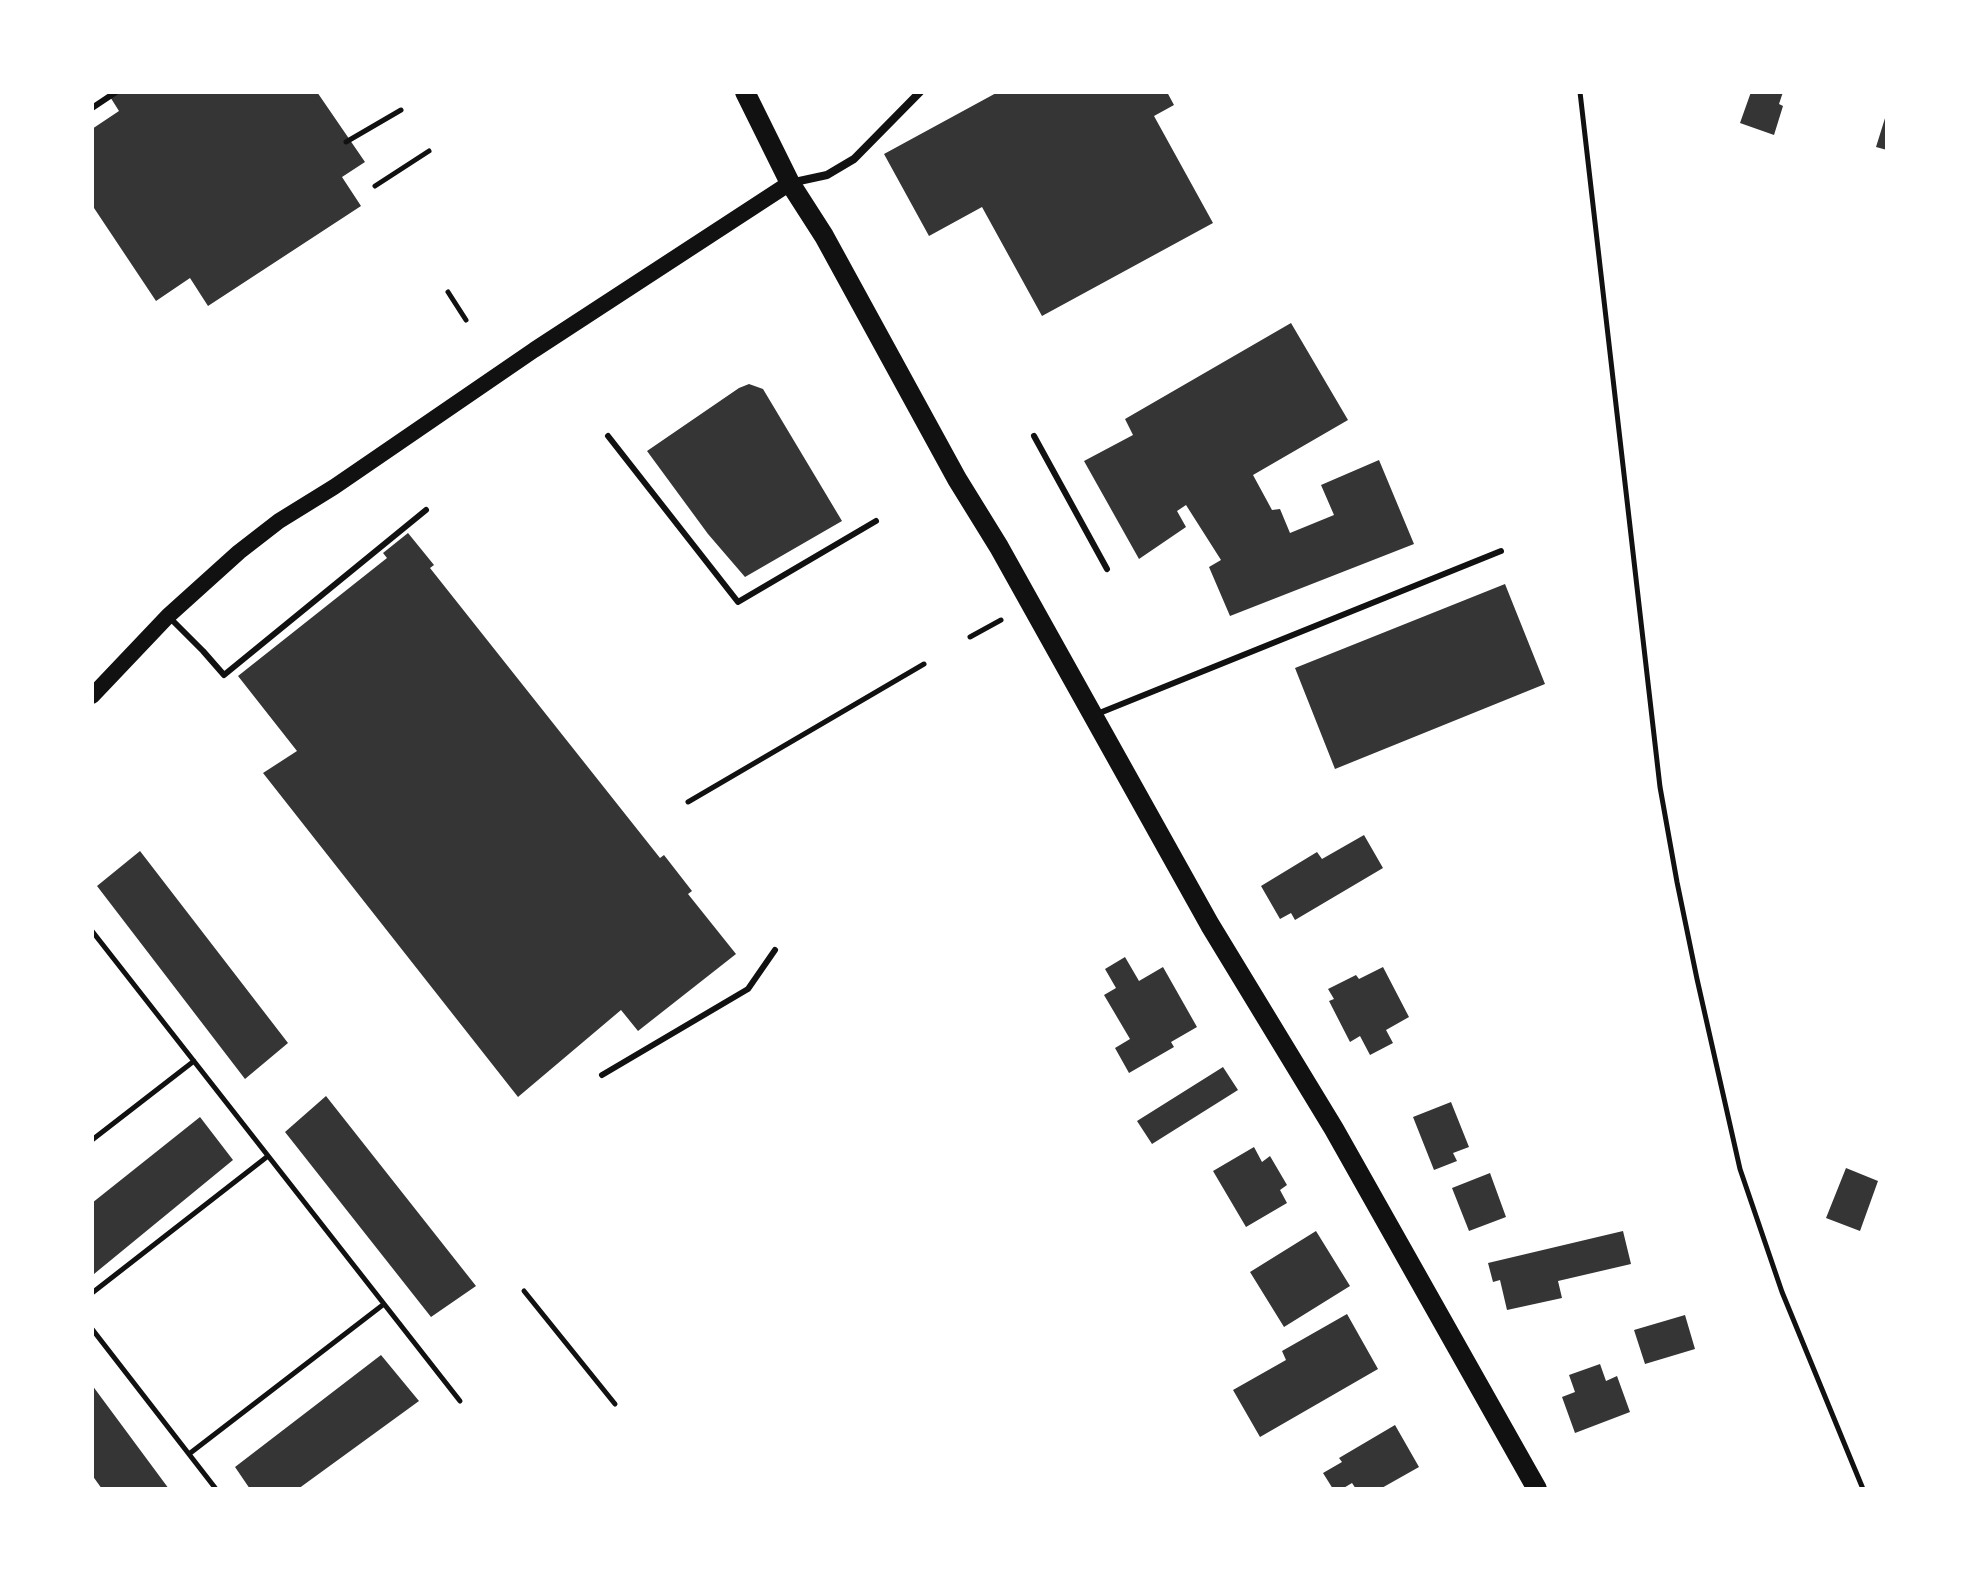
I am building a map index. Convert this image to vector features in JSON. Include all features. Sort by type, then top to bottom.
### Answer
[{"type":"main road","points":[[745,92],[790,183],[824,236],[957,479],[999,547],[1210,925],[1334,1129],[1537,1489]]},
{"type":"main road","points":[[92,696],[168,616],[239,552],[279,521],[790,183]]},
{"type":"street","points":[[790,183],[827,175],[854,159],[920,92]]},
{"type":"lane","points":[[92,108],[116,92]]},
{"type":"lane","points":[[608,436],[738,602],[876,521]]},
{"type":"lane","points":[[1034,436],[1107,569]]},
{"type":"lane","points":[[168,616],[224,675],[426,510]]},
{"type":"lane","points":[[1094,716],[1501,551]]},
{"type":"lane","points":[[602,1075],[748,989],[775,950]]},
{"type":"path","points":[[1580,92],[1660,787],[1679,896],[1740,1169],[1782,1292],[1863,1489]]},
{"type":"path","points":[[346,142],[401,110]]},
{"type":"path","points":[[375,186],[429,151]]},
{"type":"path","points":[[448,292],[466,320]]},
{"type":"path","points":[[970,637],[1001,620]]},
{"type":"path","points":[[688,802],[924,664]]},
{"type":"path","points":[[92,931],[460,1401]]},
{"type":"path","points":[[92,1140],[194,1061]]},
{"type":"path","points":[[92,1293],[268,1156]]},
{"type":"path","points":[[524,1291],[615,1404]]},
{"type":"path","points":[[189,1454],[384,1304]]},
{"type":"path","points":[[92,1329],[216,1489]]},
{"type":"building","points":[[107,92],[317,92],[365,162],[342,177],[361,206],[208,306],[190,278],[156,301],[92,205],[92,129],[119,111]]},
{"type":"building","points":[[998,92],[1167,92],[1174,105],[1154,116],[1213,223],[1042,316],[982,207],[929,236],[884,154]]},
{"type":"building","points":[[1751,92],[1783,92],[1779,104],[1783,106],[1774,135],[1740,123]]},
{"type":"building","points":[[1887,115],[1887,150],[1876,147]]},
{"type":"building","points":[[1291,323],[1348,420],[1253,475],[1272,510],[1280,509],[1290,533],[1334,515],[1321,485],[1379,460],[1414,544],[1230,616],[1209,567],[1221,560],[1186,505],[1177,511],[1186,527],[1139,559],[1084,461],[1133,435],[1125,419]]},
{"type":"building","points":[[749,384],[763,389],[842,521],[745,577],[708,534],[647,451]]},
{"type":"building","points":[[408,533],[434,565],[430,568],[660,858],[664,855],[692,891],[688,894],[736,954],[638,1031],[621,1010],[518,1097],[263,773],[297,751],[238,676],[387,558],[383,553]]},
{"type":"building","points":[[1505,584],[1545,684],[1335,769],[1295,668]]},
{"type":"building","points":[[1364,835],[1383,868],[1295,920],[1291,913],[1280,919],[1261,886],[1317,852],[1322,859]]},
{"type":"building","points":[[140,851],[288,1043],[245,1079],[97,886]]},
{"type":"building","points":[[1125,957],[1139,981],[1163,967],[1197,1027],[1171,1042],[1174,1047],[1129,1073],[1115,1048],[1130,1039],[1104,995],[1116,988],[1105,969]]},
{"type":"building","points":[[1383,967],[1409,1017],[1386,1030],[1393,1043],[1370,1055],[1360,1036],[1350,1042],[1329,1001],[1334,999],[1328,989],[1356,975],[1359,979]]},
{"type":"building","points":[[1223,1067],[1238,1090],[1152,1144],[1137,1121]]},
{"type":"building","points":[[326,1096],[476,1286],[431,1317],[285,1132]]},
{"type":"building","points":[[1451,1102],[1469,1147],[1453,1153],[1457,1161],[1434,1170],[1413,1117]]},
{"type":"building","points":[[200,1117],[233,1160],[94,1274],[92,1203]]},
{"type":"building","points":[[1254,1147],[1262,1162],[1270,1156],[1287,1185],[1280,1190],[1287,1203],[1246,1227],[1213,1171]]},
{"type":"building","points":[[1846,1168],[1878,1181],[1860,1231],[1826,1218]]},
{"type":"building","points":[[1490,1173],[1506,1217],[1469,1231],[1452,1188]]},
{"type":"building","points":[[1316,1231],[1350,1286],[1284,1327],[1250,1272]]},
{"type":"building","points":[[1623,1231],[1631,1264],[1558,1281],[1562,1298],[1507,1310],[1500,1280],[1493,1282],[1488,1263]]},
{"type":"building","points":[[1347,1314],[1378,1369],[1260,1437],[1233,1390],[1286,1360],[1282,1351]]},
{"type":"building","points":[[1685,1315],[1695,1349],[1645,1364],[1634,1330]]},
{"type":"building","points":[[381,1355],[419,1401],[298,1489],[250,1489],[235,1467]]},
{"type":"building","points":[[1600,1364],[1606,1381],[1617,1376],[1630,1412],[1575,1433],[1562,1397],[1575,1392],[1569,1375]]},
{"type":"building","points":[[92,1385],[169,1489],[102,1489],[92,1475]]},
{"type":"building","points":[[1395,1425],[1419,1467],[1380,1489],[1356,1489],[1352,1483],[1342,1489],[1333,1489],[1323,1473],[1342,1462],[1339,1458]]}]
